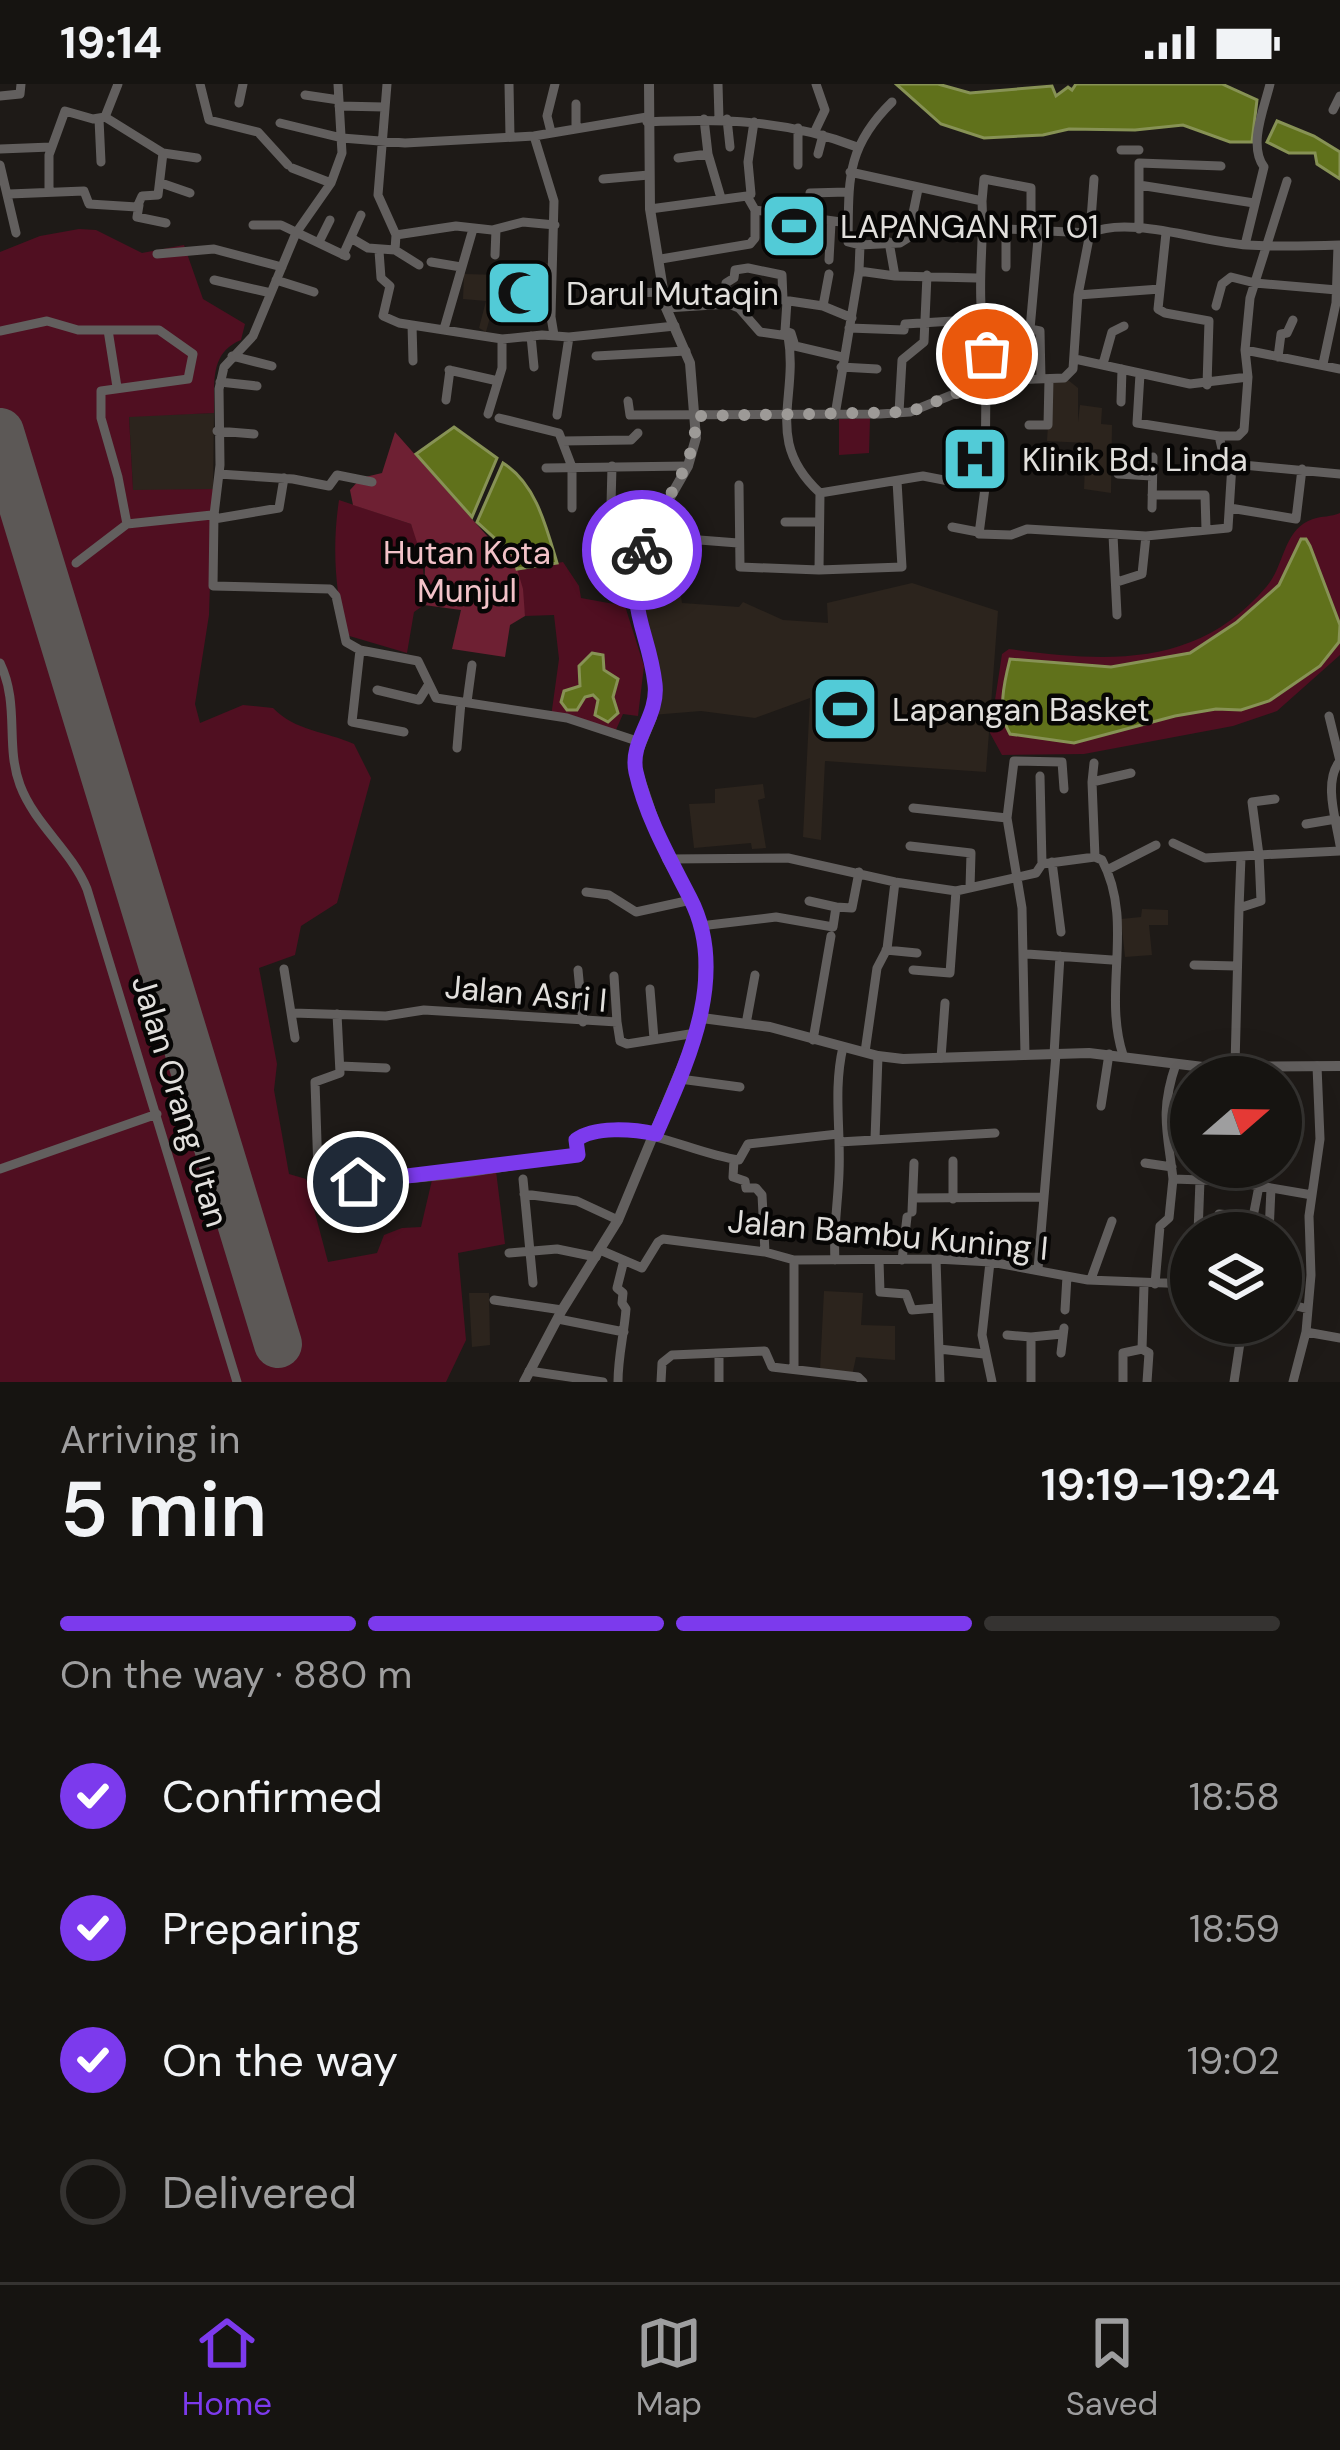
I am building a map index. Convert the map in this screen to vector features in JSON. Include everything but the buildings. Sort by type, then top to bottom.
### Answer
[{"type":"street","points":[[0,96],[20,94],[21,84]]},
{"type":"street","points":[[101,162],[102,118],[118,84]]},
{"type":"street","points":[[200,84],[209,120],[258,133],[290,166],[331,183]]},
{"type":"street","points":[[239,103],[243,84]]},
{"type":"street","points":[[338,84],[342,138],[331,183],[296,233],[254,336],[232,356],[220,382],[213,586],[330,590],[336,596],[346,642],[360,650],[418,661],[436,698],[567,718],[640,742]]},
{"type":"street","points":[[387,84],[378,195],[396,235],[395,250]]},
{"type":"street","points":[[509,84],[510,137]]},
{"type":"street","points":[[551,132],[547,116],[555,84]]},
{"type":"street","points":[[603,1382],[527,1377],[618,1220],[702,1018],[700,926],[667,859],[636,773],[634,754],[652,716],[656,688],[633,592],[648,536],[694,452],[696,416],[686,351],[667,308],[650,209],[649,84]]},
{"type":"street","points":[[718,84],[730,147]]},
{"type":"street","points":[[816,84],[825,110],[818,154]]},
{"type":"street","points":[[1245,245],[1264,167],[1256,146],[1270,84]]},
{"type":"street","points":[[305,95],[384,107]]},
{"type":"street","points":[[1334,110],[1340,96]]},
{"type":"street","points":[[892,102],[857,147],[847,192],[848,244],[908,238],[918,189]]},
{"type":"street","points":[[576,104],[576,128]]},
{"type":"street","points":[[49,190],[50,151],[65,111],[102,118],[163,153],[196,158]]},
{"type":"street","points":[[280,123],[342,138],[384,142],[535,136],[647,119],[723,119],[798,128],[857,147]]},
{"type":"street","points":[[704,119],[721,198]]},
{"type":"street","points":[[650,209],[752,194],[748,162],[754,122]]},
{"type":"street","points":[[798,128],[798,165]]},
{"type":"street","points":[[535,136],[553,191],[554,335]]},
{"type":"street","points":[[0,148],[50,151]]},
{"type":"street","points":[[1121,150],[1221,166]]},
{"type":"street","points":[[1139,152],[1139,229]]},
{"type":"street","points":[[163,153],[158,195],[142,196],[137,217],[166,223]]},
{"type":"street","points":[[678,158],[708,154]]},
{"type":"street","points":[[0,165],[16,233]]},
{"type":"street","points":[[850,172],[982,201]]},
{"type":"street","points":[[603,179],[649,175]]},
{"type":"street","points":[[990,355],[970,348],[967,324],[981,305],[977,278],[984,228],[983,179],[1030,188],[1035,228],[1030,329],[1040,331],[1048,424],[1029,424]]},
{"type":"street","points":[[628,401],[630,415],[899,412],[944,400],[986,381],[1069,375],[1075,359],[1078,296],[1094,179]]},
{"type":"street","points":[[1140,374],[1136,423],[1219,436],[1238,436],[1244,430],[1245,330],[1287,181]]},
{"type":"street","points":[[161,183],[190,193]]},
{"type":"street","points":[[1139,185],[1255,203]]},
{"type":"street","points":[[6,202],[49,190],[84,191],[89,204],[139,206]]},
{"type":"street","points":[[809,219],[810,194],[847,192]]},
{"type":"street","points":[[661,259],[747,244],[755,238],[754,210],[747,196]]},
{"type":"street","points":[[754,210],[848,223]]},
{"type":"street","points":[[253,225],[280,225],[345,255],[361,215]]},
{"type":"street","points":[[320,242],[330,220]]},
{"type":"street","points":[[829,260],[831,223]]},
{"type":"street","points":[[396,235],[456,226],[555,225]]},
{"type":"street","points":[[984,228],[1090,233],[1102,227],[1245,245],[1339,246],[1338,303],[1323,364]]},
{"type":"street","points":[[1006,228],[1006,267]]},
{"type":"street","points":[[444,328],[473,229]]},
{"type":"street","points":[[466,256],[489,256],[496,229]]},
{"type":"street","points":[[1166,233],[1160,311],[1209,321],[1207,385]]},
{"type":"street","points":[[351,238],[379,250]]},
{"type":"street","points":[[889,242],[896,277]]},
{"type":"street","points":[[747,244],[749,269]]},
{"type":"street","points":[[836,415],[860,244]]},
{"type":"street","points":[[157,254],[214,249],[282,268]]},
{"type":"street","points":[[379,250],[461,267]]},
{"type":"street","points":[[379,250],[381,278],[390,286],[383,316],[412,326],[502,339],[675,326]]},
{"type":"street","points":[[729,304],[726,284],[736,269],[749,269],[782,275],[782,298],[823,306],[851,323],[904,330],[905,324],[967,324],[991,338],[986,488],[978,532]]},
{"type":"street","points":[[859,271],[896,277],[977,278]]},
{"type":"street","points":[[823,306],[829,274]]},
{"type":"street","points":[[899,412],[902,360],[922,346],[927,323],[928,274]]},
{"type":"street","points":[[1216,306],[1228,278],[1337,290]]},
{"type":"street","points":[[214,280],[271,293]]},
{"type":"street","points":[[277,280],[314,292]]},
{"type":"street","points":[[1078,296],[1160,289]]},
{"type":"street","points":[[598,294],[664,292]]},
{"type":"street","points":[[788,301],[785,331],[791,333],[794,346],[877,368]]},
{"type":"street","points":[[667,308],[729,304],[739,308],[760,332],[788,336],[785,415],[796,469],[820,494],[820,571]]},
{"type":"street","points":[[1278,357],[1281,334],[1287,333],[1293,320]]},
{"type":"street","points":[[0,331],[47,322],[78,330],[159,329],[206,358]]},
{"type":"street","points":[[412,326],[413,362]]},
{"type":"street","points":[[1103,364],[1111,335],[1124,326]]},
{"type":"street","points":[[108,330],[117,387]]},
{"type":"street","points":[[531,336],[534,367]]},
{"type":"street","points":[[557,415],[569,337]]},
{"type":"street","points":[[502,339],[493,416],[555,428],[572,467],[572,508]]},
{"type":"street","points":[[1245,350],[1340,369]]},
{"type":"street","points":[[596,356],[686,351]]},
{"type":"street","points":[[127,524],[99,405],[101,391],[188,379],[194,354]]},
{"type":"street","points":[[232,356],[272,366]]},
{"type":"street","points":[[1075,359],[1207,385],[1247,377]]},
{"type":"street","points":[[1121,402],[1122,369]]},
{"type":"street","points":[[446,400],[450,370],[498,381]]},
{"type":"street","points":[[220,382],[257,386]]},
{"type":"street","points":[[218,431],[254,434]]},
{"type":"street","points":[[562,441],[631,440],[638,433]]},
{"type":"street","points":[[952,527],[1011,535],[1028,529],[1146,536],[1229,526],[1232,464],[1219,436]]},
{"type":"street","points":[[1152,508],[1153,457]]},
{"type":"street","points":[[1232,464],[1340,473]]},
{"type":"street","points":[[610,505],[612,466]]},
{"type":"street","points":[[546,468],[688,466]]},
{"type":"street","points":[[1230,508],[1296,519],[1302,469]]},
{"type":"street","points":[[219,474],[329,486],[335,475],[371,482]]},
{"type":"street","points":[[1118,474],[1152,476]]},
{"type":"street","points":[[820,494],[932,476],[986,488]]},
{"type":"street","points":[[76,563],[127,524],[278,509],[284,478]]},
{"type":"street","points":[[739,484],[742,568],[820,571],[902,567],[897,481]]},
{"type":"street","points":[[1152,495],[1205,495],[1206,529]]},
{"type":"street","points":[[785,522],[819,522]]},
{"type":"street","points":[[1113,535],[1117,615]]},
{"type":"street","points":[[648,536],[738,543]]},
{"type":"street","points":[[1117,582],[1142,574],[1146,536]]},
{"type":"street","points":[[609,567],[638,565]]},
{"type":"street","points":[[360,650],[352,722],[404,732]]},
{"type":"street","name":"Jalan Orang Utan","points":[[0,663],[12,692],[19,781],[87,889],[237,1382]]},
{"type":"street","points":[[457,748],[472,665]]},
{"type":"street","points":[[376,691],[418,700],[430,684]]},
{"type":"street","points":[[1173,843],[1205,858],[1340,848],[1332,784],[1333,769],[1340,761],[1329,716]]},
{"type":"street","points":[[1025,1055],[1022,908],[1007,818],[1014,761],[1062,762],[1064,789]]},
{"type":"street","points":[[1094,764],[1095,857]]},
{"type":"street","points":[[1092,782],[1131,773]]},
{"type":"street","points":[[1040,776],[1047,863],[1061,932]]},
{"type":"street","points":[[1239,908],[1262,901],[1252,802],[1275,799]]},
{"type":"street","points":[[913,808],[1007,818]]},
{"type":"street","points":[[1306,824],[1336,819]]},
{"type":"street","points":[[1107,870],[1156,845]]},
{"type":"street","points":[[910,846],[970,853],[970,888]]},
{"type":"street","points":[[1241,857],[1237,966],[1242,1056]]},
{"type":"street","points":[[667,859],[788,858],[956,891],[1036,874],[1047,863],[1102,860],[1120,944],[1114,985],[1124,1055]]},
{"type":"street","points":[[808,901],[852,908],[859,872]]},
{"type":"street","points":[[865,1052],[895,882]]},
{"type":"street","points":[[914,970],[950,973],[956,891]]},
{"type":"street","points":[[586,892],[609,895],[636,912],[691,900]]},
{"type":"street","points":[[813,1040],[836,907]]},
{"type":"street","points":[[700,926],[776,917],[832,931]]},
{"type":"street","points":[[886,950],[917,953]]},
{"type":"street","points":[[1027,954],[1112,960]]},
{"type":"street","points":[[1038,1269],[1060,956]]},
{"type":"street","points":[[1195,965],[1237,966]]},
{"type":"street","points":[[284,969],[295,1038]]},
{"type":"street","points":[[578,970],[583,1022]]},
{"type":"street","points":[[746,1024],[754,975]]},
{"type":"street","points":[[614,976],[616,1022]]},
{"type":"street","points":[[650,989],[654,1039],[696,1033]]},
{"type":"street","points":[[941,1058],[945,1003]]},
{"type":"street","name":"Jalan Asri I","points":[[292,1013],[386,1016],[424,1010],[616,1022],[621,1043],[654,1039]]},
{"type":"street","points":[[337,1014],[338,1075],[315,1082],[319,1174],[356,1182],[578,1155],[576,1140],[584,1134],[614,1131],[656,1134],[734,1160],[739,1160],[748,1144],[995,1133]]},
{"type":"street","points":[[702,1018],[878,1056],[1108,1054],[1170,1063]]},
{"type":"street","points":[[835,1260],[836,1093],[843,1047]]},
{"type":"street","points":[[1101,1106],[1108,1054]]},
{"type":"street","points":[[875,1139],[878,1056]]},
{"type":"street","points":[[340,1066],[386,1068]]},
{"type":"street","points":[[1293,1382],[1308,1309],[1312,1195],[1320,1139],[1317,1066]]},
{"type":"street","points":[[1302,1067],[1340,1066]]},
{"type":"street","points":[[680,1079],[740,1087]]},
{"type":"street","points":[[1170,1091],[1165,1113],[1170,1152]]},
{"type":"street","points":[[0,1169],[157,1114]]},
{"type":"street","points":[[346,1143],[356,1182]]},
{"type":"street","points":[[734,1160],[733,1177],[745,1180],[746,1188],[756,1188],[762,1195],[765,1252]]},
{"type":"street","points":[[952,1161],[953,1198]]},
{"type":"street","points":[[902,1260],[914,1163]]},
{"type":"street","points":[[1144,1163],[1170,1172]]},
{"type":"street","points":[[523,1179],[533,1283]]},
{"type":"street","points":[[1142,1349],[1160,1226],[1169,1218],[1171,1188]]},
{"type":"street","points":[[1270,1212],[1271,1188],[1312,1195]]},
{"type":"street","points":[[524,1195],[577,1201],[618,1220]]},
{"type":"street","points":[[913,1198],[1044,1197]]},
{"type":"street","points":[[1091,1279],[1112,1221]]},
{"type":"street","points":[[968,1238],[991,1242],[982,1335],[992,1382]]},
{"type":"street","name":"Jalan Bambu Kuning I","points":[[624,1260],[642,1268],[663,1239],[794,1260],[989,1262],[1091,1279],[1170,1285]]},
{"type":"street","points":[[509,1252],[598,1253],[624,1260],[617,1288],[623,1293],[624,1332],[618,1350],[618,1382]]},
{"type":"street","points":[[936,1259],[940,1382]]},
{"type":"street","points":[[794,1260],[794,1368]]},
{"type":"street","points":[[879,1261],[880,1292],[906,1294],[912,1310],[936,1308]]},
{"type":"street","points":[[1065,1310],[1067,1276]]},
{"type":"street","points":[[494,1300],[624,1332]]},
{"type":"street","points":[[1302,1308],[1308,1309]]},
{"type":"street","points":[[1007,1335],[1063,1331],[1061,1353]]},
{"type":"street","points":[[1306,1332],[1340,1339]]},
{"type":"street","points":[[1031,1336],[1031,1382]]},
{"type":"street","points":[[1234,1382],[1240,1344]]},
{"type":"street","points":[[939,1349],[984,1354]]},
{"type":"street","points":[[1123,1382],[1123,1353],[1142,1349],[1149,1353],[1147,1382]]},
{"type":"street","points":[[661,1382],[667,1357],[767,1351],[766,1382]]},
{"type":"street","points":[[719,1354],[719,1382]]},
{"type":"street","points":[[770,1362],[778,1368],[825,1377],[858,1377],[863,1382]]},
{"type":"street","points":[[1016,1365],[1031,1365]]},
{"type":"shaded area","points":[[896,84],[938,84],[970,93],[1052,86],[1056,96],[1076,84],[1222,84],[1257,100],[1252,142],[1230,142],[1183,125],[984,138],[941,124]]},
{"type":"shaded area","points":[[1277,121],[1340,152],[1340,179],[1317,164],[1315,153],[1289,153],[1267,142]]},
{"type":"shaded area","points":[[96,230],[142,253],[184,245],[203,299],[245,324],[241,340],[219,361],[214,413],[129,417],[133,490],[213,489],[209,615],[195,704],[200,723],[243,705],[273,708],[301,726],[354,744],[371,778],[337,903],[301,926],[295,955],[259,968],[277,1064],[274,1090],[289,1174],[306,1179],[328,1262],[377,1253],[384,1235],[421,1227],[432,1180],[496,1171],[505,1244],[458,1253],[466,1340],[446,1382],[0,1382],[0,252],[40,236]]},
{"type":"shaded area","points":[[550,263],[551,290],[534,291],[533,308],[493,306],[486,332],[479,328],[486,301],[463,299],[464,274],[534,276],[535,264]]},
{"type":"shaded area","points":[[1068,380],[1078,388],[1078,422],[1080,405],[1102,408],[1101,424],[1112,425],[1111,493],[1084,489],[1086,443],[1047,441],[1051,381]]},
{"type":"shaded area","points":[[214,413],[213,489],[133,491],[129,416]]},
{"type":"shaded area","points":[[870,418],[869,453],[839,455],[839,419]]},
{"type":"shaded area","points":[[454,427],[497,458],[472,517],[416,454]]},
{"type":"shaded area","points":[[503,463],[532,494],[557,563],[517,569],[513,555],[477,522]]},
{"type":"shaded area","points":[[339,500],[411,524],[422,564],[424,605],[414,612],[407,653],[346,635],[336,568]]},
{"type":"shaded area","points":[[1340,513],[1340,655],[1277,711],[1233,726],[1084,754],[1002,755],[990,733],[1002,654],[1009,649],[1115,657],[1180,646],[1240,613],[1267,586],[1290,539],[1303,524]]},
{"type":"shaded area","points":[[1301,539],[1310,546],[1340,625],[1339,642],[1320,666],[1269,701],[1241,710],[1175,716],[1074,743],[1010,734],[1003,707],[1010,659],[1111,667],[1190,653],[1237,622],[1279,585]]},
{"type":"shaded area","name":"Hutan Kota Munjul","points":[[563,562],[581,598],[625,606],[644,666],[638,716],[623,714],[615,732],[551,717],[559,659],[554,615],[525,616],[517,569]]},
{"type":"shaded area","points":[[912,583],[998,611],[986,772],[825,761],[821,840],[803,837],[810,698],[755,718],[701,711],[652,715],[656,695],[635,601],[680,589],[682,603],[739,607],[743,602],[783,620],[828,623],[827,603]]},
{"type":"shaded area","points":[[592,653],[603,655],[604,670],[618,679],[613,697],[618,713],[608,722],[595,715],[598,700],[593,695],[585,697],[577,710],[567,710],[561,702],[564,691],[580,686],[579,666]]},
{"type":"shaded area","name":"Lapangan Basket","points":[[828,692],[862,693],[861,727],[828,726]]},
{"type":"shaded area","points":[[763,784],[765,798],[758,800],[766,848],[752,849],[751,843],[694,848],[689,804],[715,803],[715,789]]},
{"type":"shaded area","points":[[1142,909],[1168,910],[1168,925],[1149,925],[1152,955],[1125,957],[1121,919],[1141,917]]},
{"type":"shaded area","points":[[824,1291],[863,1293],[861,1325],[895,1326],[895,1360],[856,1357],[852,1376],[820,1370]]},
{"type":"shaded area","points":[[469,1293],[489,1293],[490,1345],[472,1347]]},
{"type":"green space","name":"Hutan Kota Munjul","points":[[395,432],[488,537],[513,555],[525,616],[510,625],[505,657],[452,649],[461,610],[424,605],[425,567],[411,524],[353,505],[350,490],[361,478],[382,473]]},
{"type":"taxiway","points":[[0,496],[18,491]]},
{"type":"runway","points":[[0,432],[278,1344]]},
{"type":"way so far","points":[[642,550],[694,452],[696,416],[910,412],[986,381],[987,354]]},
{"type":"place","name":"LAPANGAN RT 01","points":[[794,226]]},
{"type":"place","name":"Darul Mutaqin","points":[[519,293]]},
{"type":"place","name":"Klinik Bd. Linda","points":[[975,459]]},
{"type":"place","name":"Lapangan Basket","points":[[845,709]]},
{"type":"route","points":[[358,1182],[578,1155],[576,1140],[584,1134],[656,1134],[702,1018],[704,951],[691,900],[667,859],[634,761],[656,699],[633,592],[642,550]]}]
